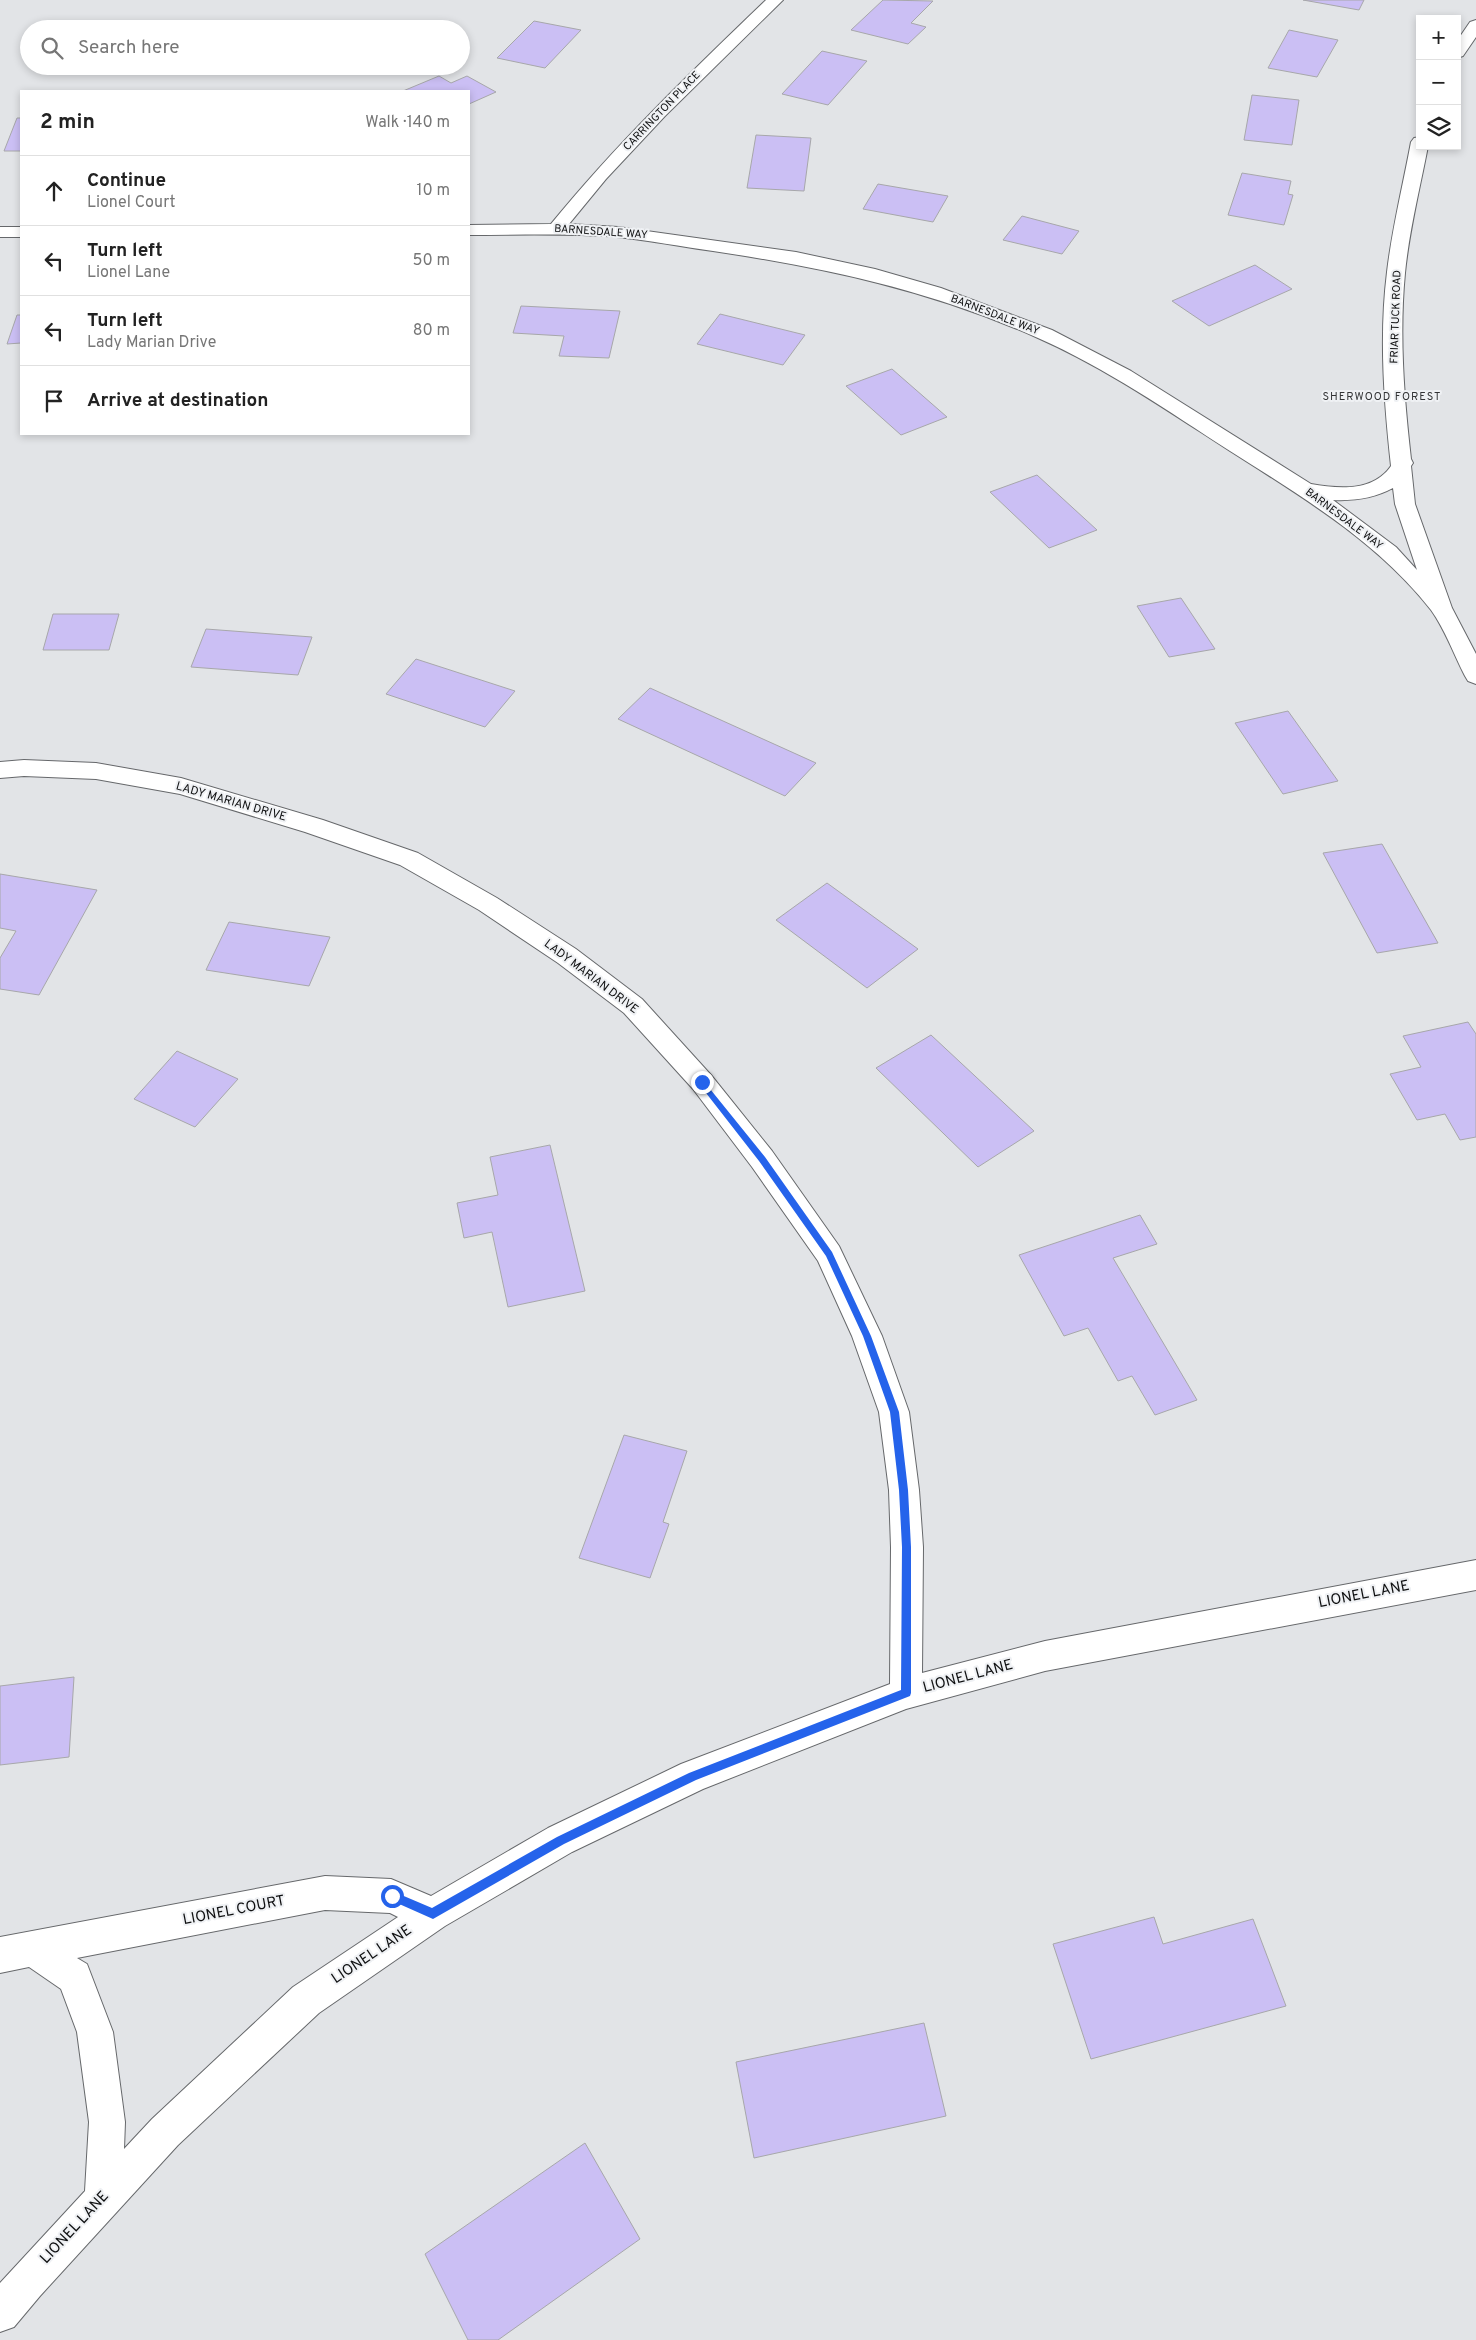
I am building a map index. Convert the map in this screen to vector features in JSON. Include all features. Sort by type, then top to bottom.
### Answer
[{"type":"street","name":"CARRINGTON PLACE","points":[[556,229],[600,175],[659,112],[775,0]]},
{"type":"street","points":[[1461,47],[1476,25]]},
{"type":"street","name":"FRIAR TUCK ROAD","points":[[1419,150],[1396,272],[1394,382],[1403,463],[1405,504],[1441,608],[1476,676]]},
{"type":"street","name":"BARNESDALE WAY","points":[[470,230],[556,229],[650,236],[796,258],[875,275],[934,292],[1045,334],[1124,375],[1304,489],[1346,518],[1388,552],[1441,608]]},
{"type":"street","points":[[0,232],[20,232]]},
{"type":"street","points":[[1304,489],[1347,495],[1389,481],[1403,463]]},
{"type":"street","name":"LADY MARIAN DRIVE","points":[[0,770],[24,768],[96,772],[181,786],[314,826],[408,859],[488,904],[567,956],[632,1006],[702,1082],[779,1183],[829,1254],[867,1336],[894,1412],[904,1490],[907,1547],[906,1693]]},
{"type":"street","name":"LIONEL LANE","points":[[0,2313],[103,2198],[166,2132],[306,2000],[433,1914],[560,1840],[693,1776],[906,1693],[1045,1656],[1476,1575]]},
{"type":"street","name":"LIONEL COURT","points":[[16,1952],[325,1893],[392,1896],[433,1914]]},
{"type":"street","name":"LIONEL COURT","points":[[16,1952],[74,1976],[95,2032],[107,2122],[103,2198]]},
{"type":"building","points":[[883,0],[933,1],[911,23],[926,27],[908,44],[851,30]]},
{"type":"building","points":[[1303,0],[1364,0],[1359,10]]},
{"type":"building","points":[[534,21],[581,30],[545,68],[497,58]]},
{"type":"building","points":[[1289,30],[1338,40],[1317,77],[1268,68]]},
{"type":"building","points":[[822,51],[867,61],[828,105],[782,94]]},
{"type":"building","points":[[439,76],[451,83],[467,76],[496,92],[470,104],[470,90],[405,90]]},
{"type":"building","points":[[1252,95],[1299,100],[1292,145],[1244,140]]},
{"type":"building","points":[[17,118],[20,118],[20,151],[4,151]]},
{"type":"building","points":[[756,135],[811,138],[804,191],[747,188]]},
{"type":"building","points":[[1242,173],[1291,181],[1288,194],[1293,195],[1284,225],[1228,215]]},
{"type":"building","points":[[878,184],[948,196],[933,222],[863,209]]},
{"type":"building","points":[[1022,216],[1079,231],[1062,254],[1003,240]]},
{"type":"building","points":[[1255,265],[1292,289],[1209,326],[1172,301]]},
{"type":"building","points":[[521,306],[620,311],[609,358],[559,356],[564,336],[513,333]]},
{"type":"building","points":[[720,314],[805,335],[783,365],[697,344]]},
{"type":"building","points":[[17,315],[20,315],[20,343],[7,344]]},
{"type":"building","points":[[892,369],[947,417],[901,435],[846,386]]},
{"type":"building","points":[[1037,475],[1097,530],[1049,548],[990,492]]},
{"type":"building","points":[[1181,598],[1215,649],[1169,657],[1137,606]]},
{"type":"building","points":[[53,614],[119,614],[109,650],[43,650]]},
{"type":"building","points":[[206,629],[312,637],[298,675],[191,667]]},
{"type":"building","points":[[416,659],[515,691],[485,727],[386,694]]},
{"type":"building","points":[[650,688],[816,763],[785,796],[618,719]]},
{"type":"building","points":[[1288,711],[1338,781],[1283,794],[1235,723]]},
{"type":"building","points":[[1382,844],[1438,943],[1377,953],[1323,853]]},
{"type":"building","points":[[0,874],[97,890],[39,995],[0,989],[0,958],[16,931],[0,928]]},
{"type":"building","points":[[827,883],[918,949],[867,988],[776,920]]},
{"type":"building","points":[[229,922],[330,937],[309,986],[206,970]]},
{"type":"building","points":[[1468,1022],[1476,1034],[1476,1137],[1460,1140],[1445,1114],[1417,1120],[1390,1074],[1421,1067],[1403,1036]]},
{"type":"building","points":[[931,1035],[1034,1131],[978,1167],[876,1068]]},
{"type":"building","points":[[177,1051],[238,1079],[195,1127],[134,1099]]},
{"type":"building","points":[[550,1145],[585,1291],[508,1307],[492,1232],[464,1238],[457,1203],[498,1195],[490,1157]]},
{"type":"building","points":[[1140,1215],[1157,1244],[1113,1258],[1197,1400],[1155,1415],[1132,1376],[1118,1381],[1088,1328],[1064,1336],[1019,1255]]},
{"type":"building","points":[[624,1435],[687,1451],[663,1522],[669,1524],[650,1578],[579,1558]]},
{"type":"building","points":[[74,1677],[69,1757],[0,1765],[0,1686]]},
{"type":"building","points":[[1154,1917],[1163,1944],[1253,1919],[1286,2006],[1091,2059],[1053,1944]]},
{"type":"building","points":[[924,2023],[946,2116],[754,2158],[736,2062]]},
{"type":"building","points":[[585,2143],[640,2239],[498,2340],[468,2340],[425,2254]]},
{"type":"district","name":"SHERWOOD FOREST","points":[[1382,397]]},
{"type":"route","points":[[392,1896],[433,1914],[560,1840],[693,1776],[906,1693],[907,1547],[904,1490],[894,1412],[867,1336],[829,1254],[762,1159],[702,1082]]}]
